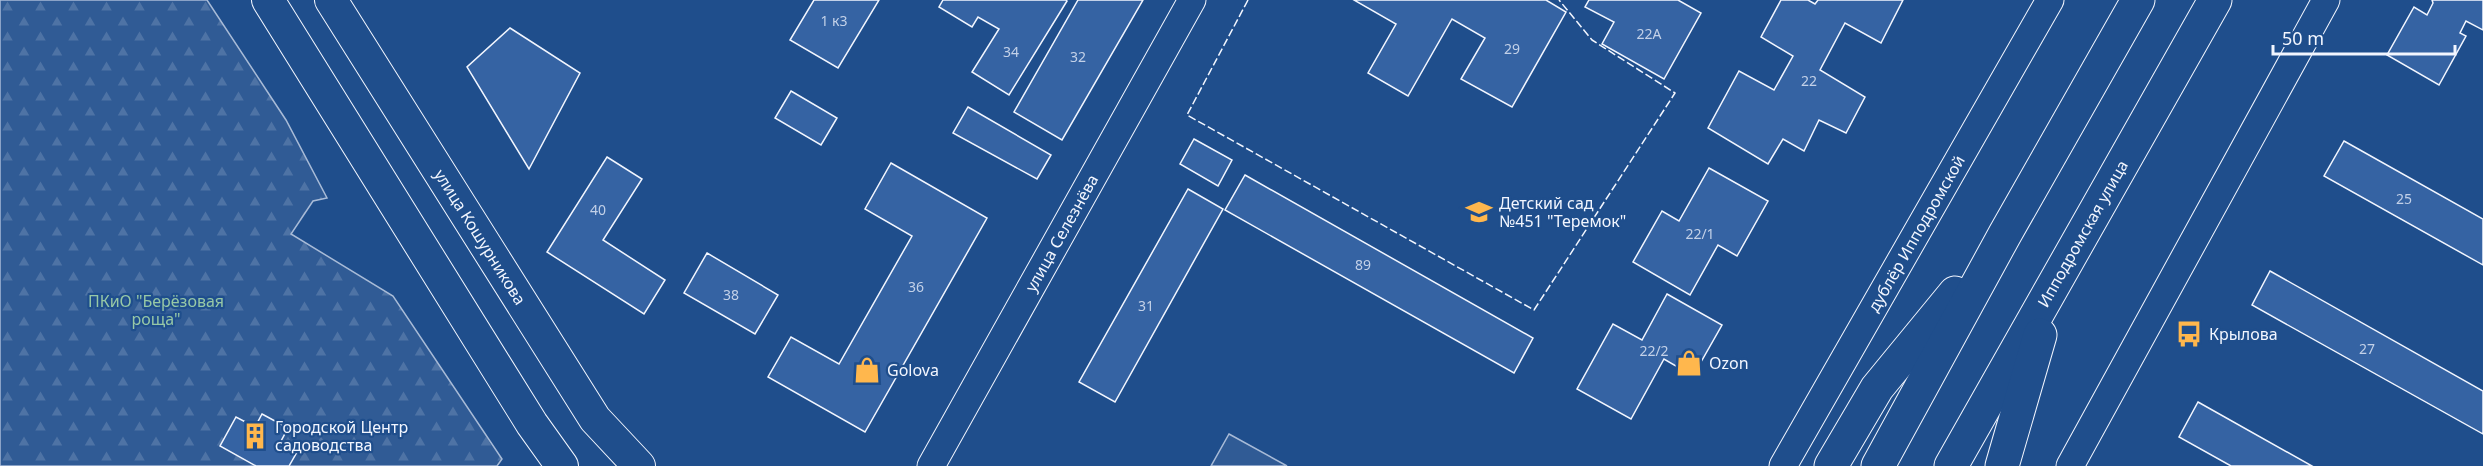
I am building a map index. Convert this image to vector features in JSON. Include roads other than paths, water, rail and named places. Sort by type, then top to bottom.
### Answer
[{"type":"highway","points":[[1878,466],[2005,234],[2138,0]]},
{"type":"highway","name":"Ипподромская улица","points":[[1951,466],[2215,0]]},
{"type":"highway","points":[[1831,466],[1877,388],[2005,234]]},
{"type":"highway","points":[[2002,466],[2056,282]]},
{"type":"main road","points":[[268,0],[532,424],[562,466]]},
{"type":"main road","name":"улица Кошурникова","points":[[331,0],[595,419],[639,466]]},
{"type":"street","name":"улица Селезнёва","points":[[931,466],[1192,0]]},
{"type":"street","name":"дублёр Ипподромской","points":[[1783,466],[2050,0]]},
{"type":"street","points":[[2080,463],[2326,0]]},
{"type":"place","name":"Детский сад №451 \"Теремок\"","points":[[1479,212]]},
{"type":"place","name":"Крылова","points":[[2189,334]]},
{"type":"place","name":"Ozon","points":[[1689,363]]},
{"type":"place","name":"Golova","points":[[867,370]]},
{"type":"place","name":"Городской Центр садоводства","points":[[255,436]]},
{"type":"park label","name":"ПКиО \"Берёзовая роща\"","points":[[156,310]]}]
